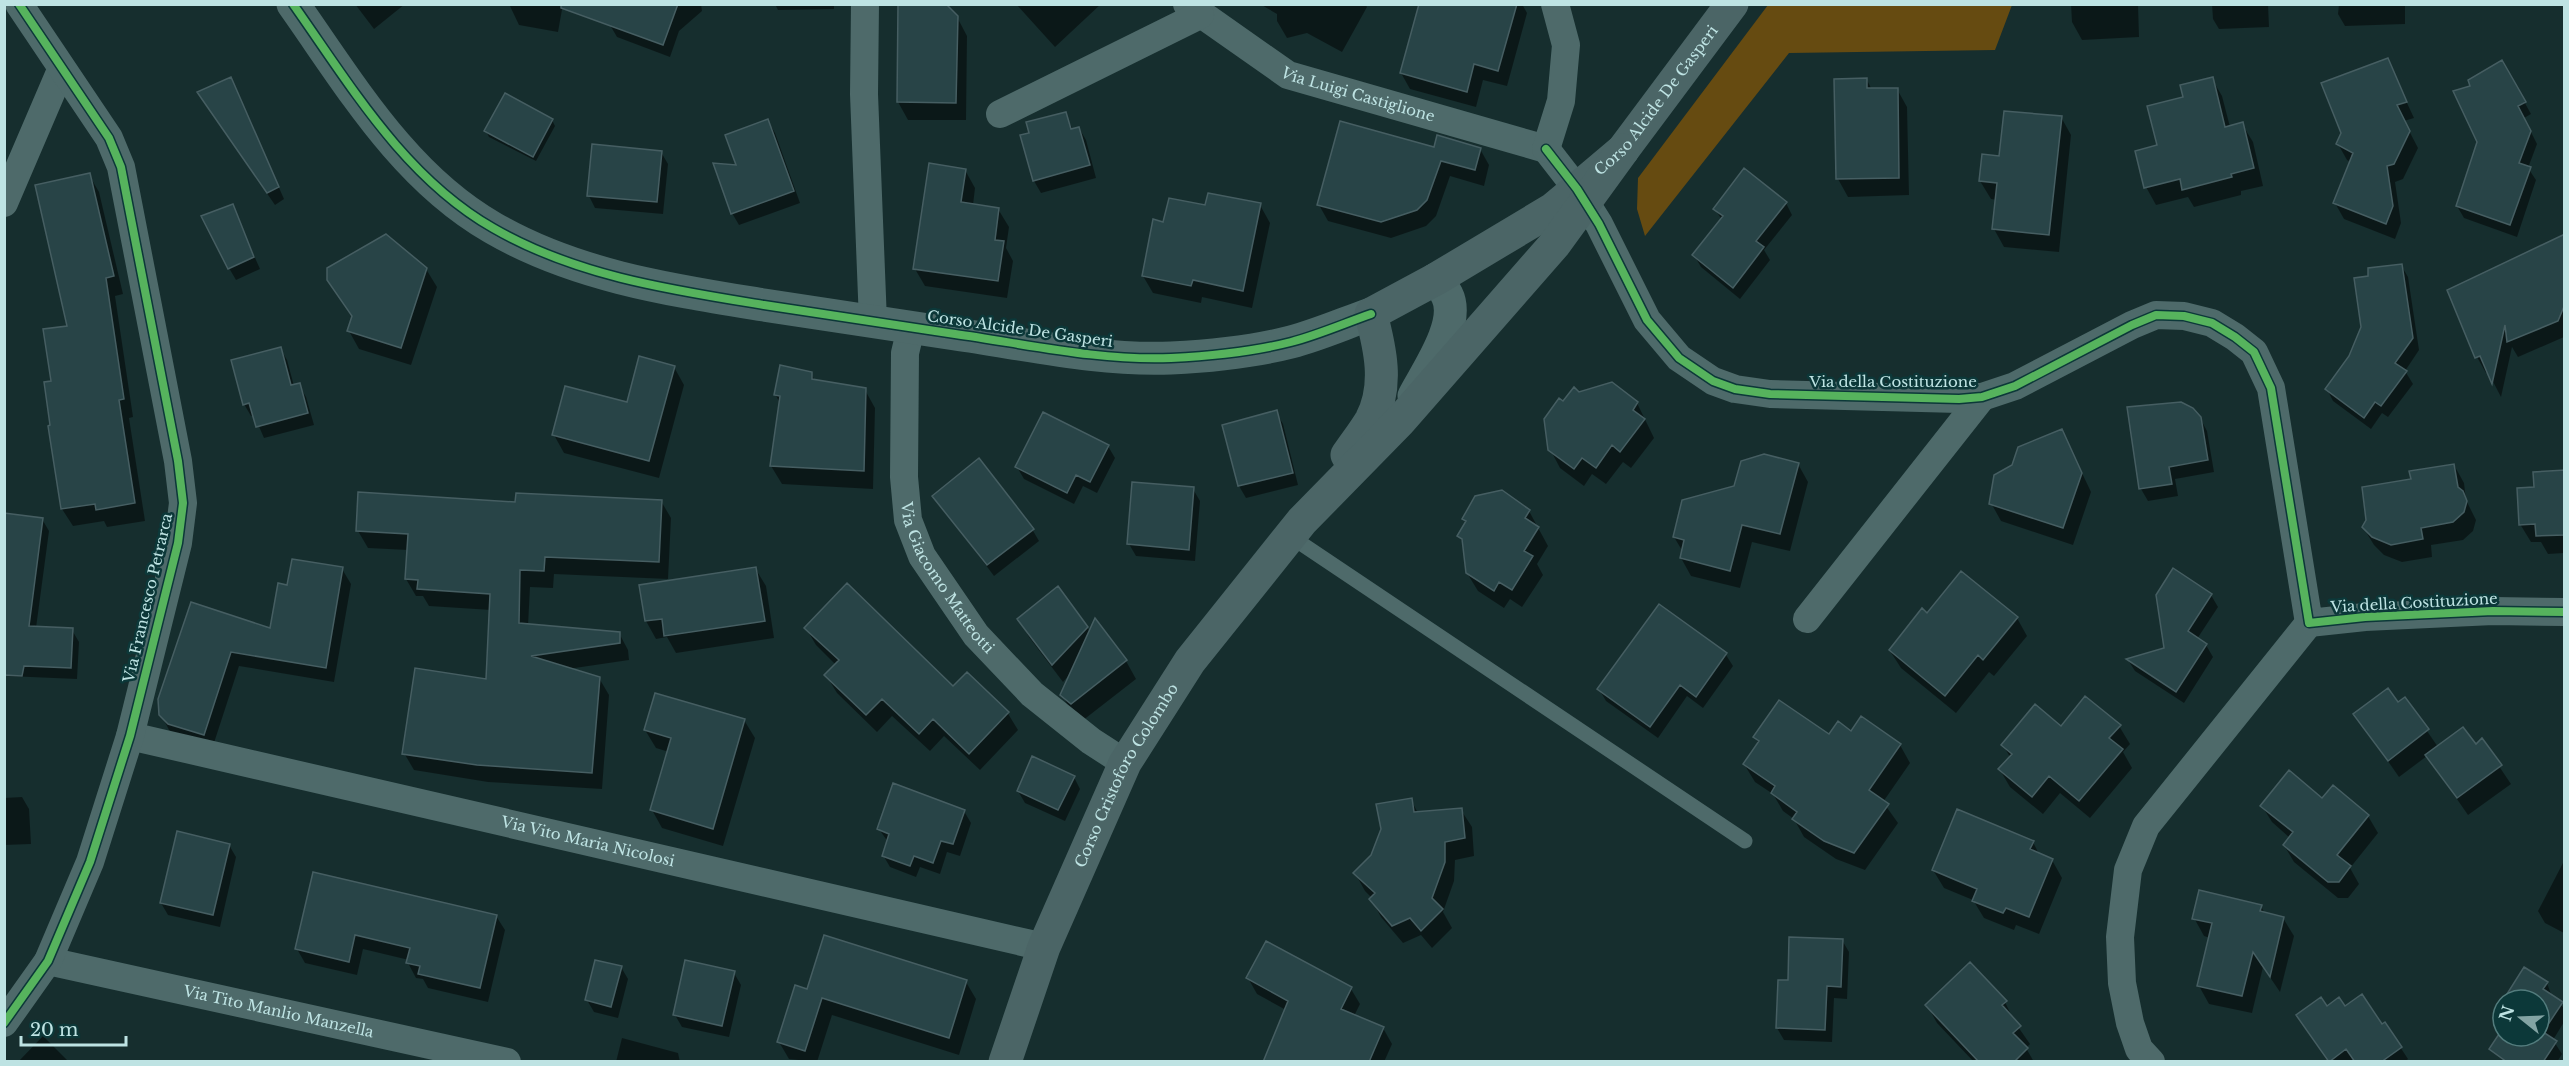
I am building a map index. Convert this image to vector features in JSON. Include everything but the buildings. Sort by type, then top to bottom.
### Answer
[{"type":"main road","name":"Corso Alcide De Gasperi","points":[[1371,314],[1436,279],[1553,208],[1581,197],[1623,150],[1732,4]]},
{"type":"main road","points":[[1296,529],[1400,421],[1554,245],[1581,197]]},
{"type":"main road","points":[[1296,529],[1371,419],[1381,393],[1381,352],[1371,314]]},
{"type":"main road","name":"Corso Cristoforo Colombo","points":[[1005,1062],[1044,947],[1125,763],[1190,661],[1296,529]]},
{"type":"street","name":"Via Francesco Petrarca","points":[[4,1023],[48,961],[90,862],[130,736],[178,543],[183,503],[178,461],[121,167],[109,138],[19,4]]},
{"type":"street","name":"Corso Alcide De Gasperi","points":[[294,4],[376,122],[404,156],[447,195],[492,228],[537,249],[594,271],[662,289],[911,328],[1105,355],[1170,358],[1233,353],[1292,342],[1371,314]]},
{"type":"street","points":[[865,4],[864,94],[873,322]]},
{"type":"street","points":[[1546,149],[1561,101],[1566,45],[1555,4]]},
{"type":"street","points":[[1000,114],[1194,10]]},
{"type":"street","name":"Via Luigi Castiglione","points":[[1194,10],[1288,75],[1546,149]]},
{"type":"street","points":[[4,203],[61,69]]},
{"type":"street","name":"Via della Costituzione","points":[[1546,149],[1599,224],[1647,320],[1679,357],[1713,381],[1735,389],[1770,394],[1959,399],[1982,397],[2014,386],[2156,315],[2184,316],[2212,323],[2254,352],[2271,388],[2309,623],[2365,617],[2482,612],[2565,612]]},
{"type":"street","points":[[1400,421],[1446,335],[1450,312],[1448,296],[1436,279]]},
{"type":"street","name":"Via Giacomo Matteotti","points":[[911,328],[905,352],[904,477],[908,520],[922,556],[976,635],[1032,694],[1091,741],[1125,763]]},
{"type":"street","points":[[1807,619],[1982,397]]},
{"type":"street","points":[[2139,1057],[2122,983],[2120,937],[2128,870],[2146,826],[2309,623]]},
{"type":"street","name":"Via Vito Maria Nicolosi","points":[[130,736],[1044,947]]},
{"type":"street","name":"Via Tito Manlio Manzella","points":[[48,961],[507,1062]]},
{"type":"lane","points":[[1296,529],[1745,840]]},
{"type":"shaded area","points":[[1768,5],[2012,5],[1995,50],[1789,53],[1645,236],[1637,209],[1638,178]]},
{"type":"cycle path","points":[[4,1023],[48,961],[90,862],[130,736],[178,543],[183,503],[178,461],[121,167],[109,138],[19,4]]},
{"type":"cycle path","points":[[293,4],[381,128],[432,183],[461,207],[493,228],[557,258],[591,270],[659,287],[729,299],[1063,351],[1117,357],[1171,358],[1261,348],[1301,339],[1371,314]]},
{"type":"cycle path","points":[[1546,149],[1577,189],[1599,224],[1647,320],[1679,358],[1713,381],[1735,389],[1770,394],[1959,399],[1982,397],[2015,386],[2132,325],[2156,315],[2184,316],[2212,323],[2254,352],[2271,388],[2309,623],[2365,617],[2493,611],[2564,612]]}]
